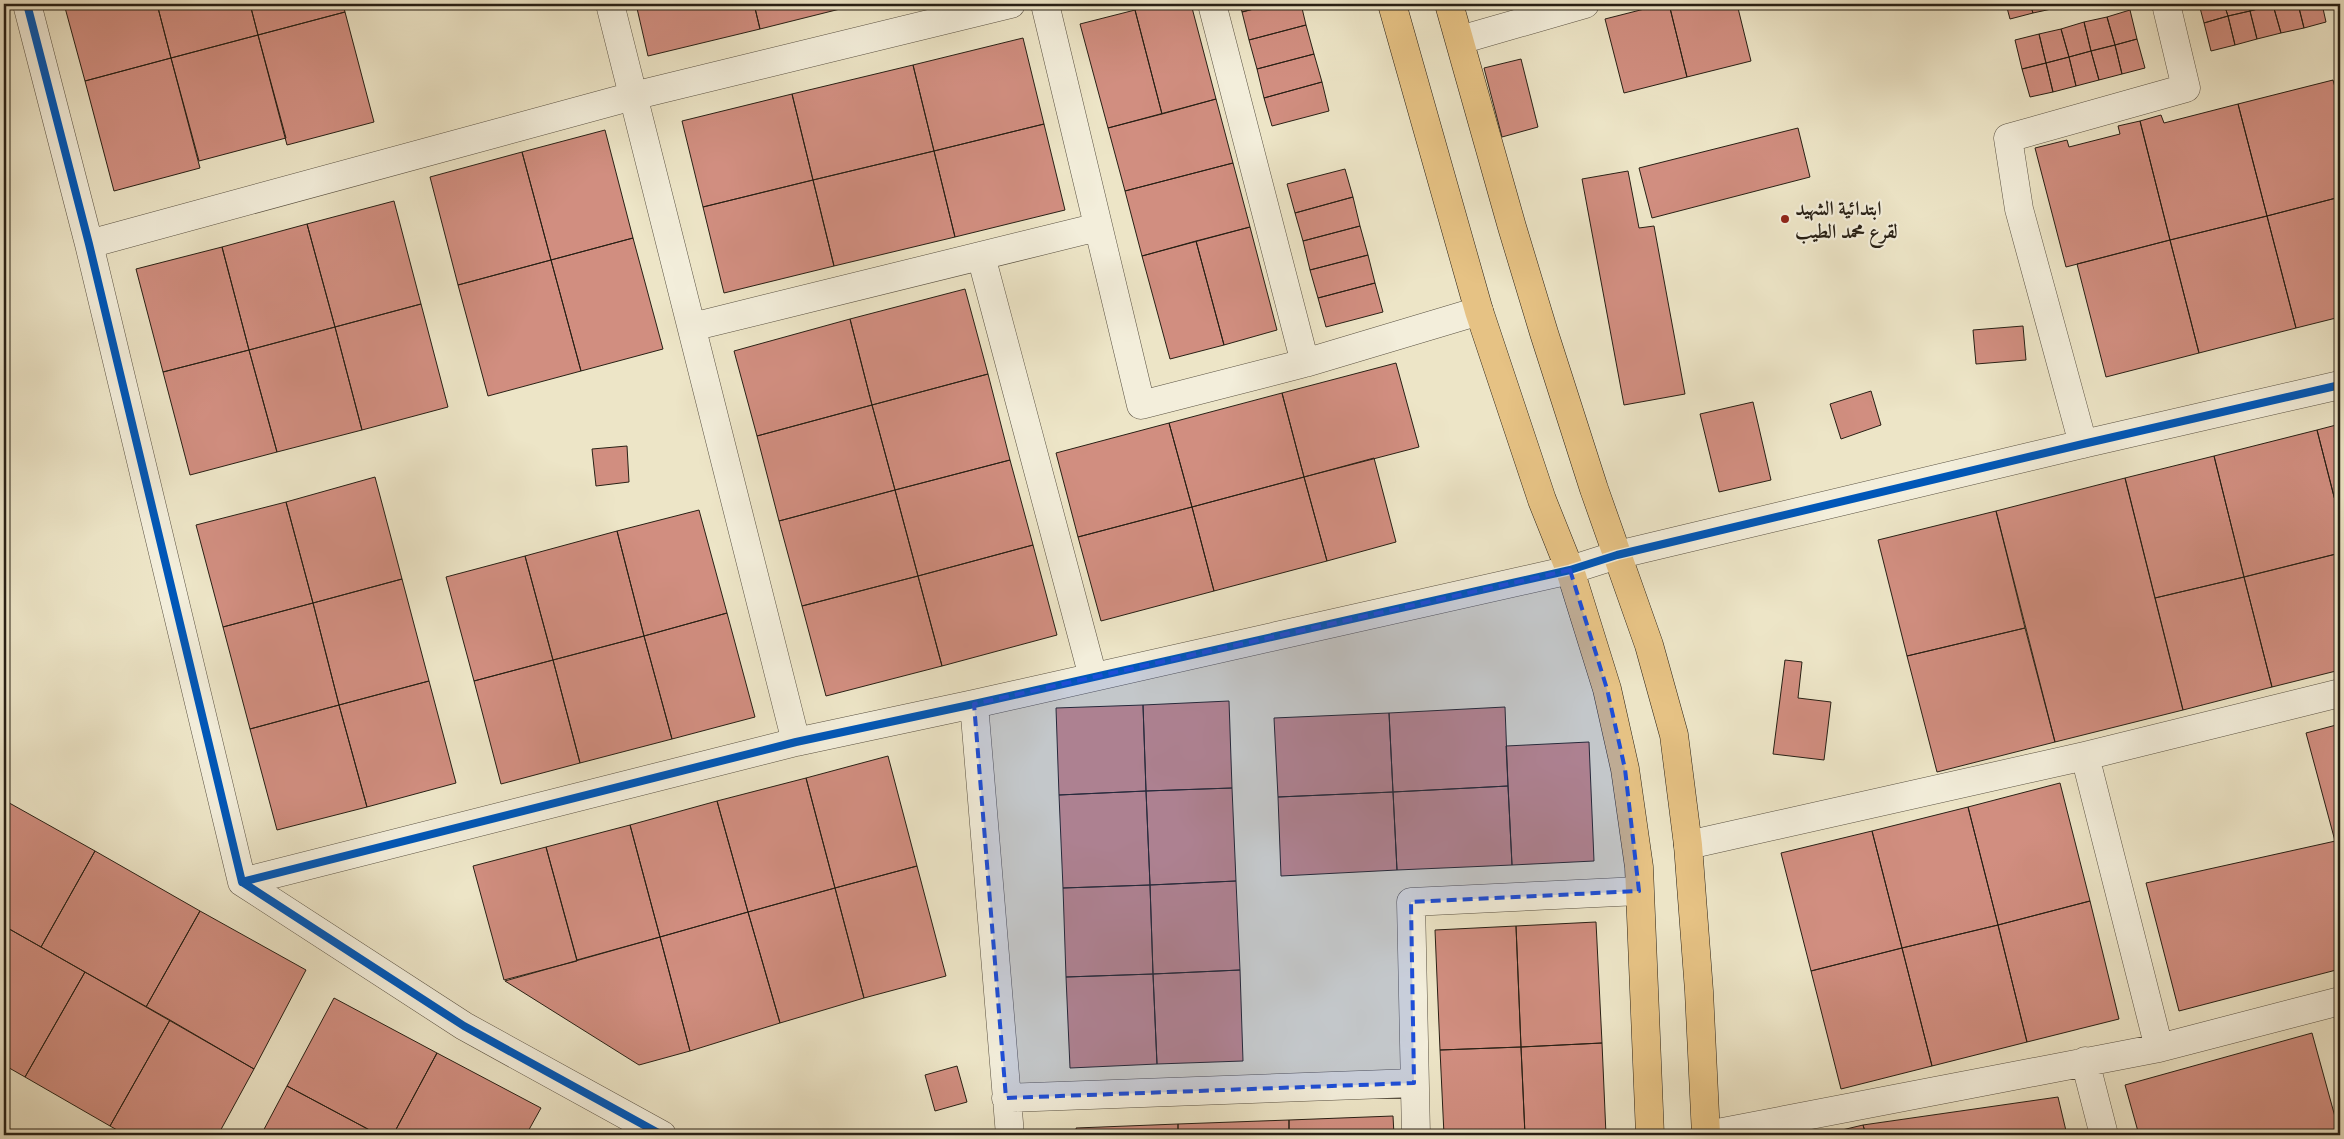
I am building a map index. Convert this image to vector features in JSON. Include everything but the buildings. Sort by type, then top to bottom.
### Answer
[{"type":"main road","points":[[1392,4],[1479,312],[1542,500],[1570,570],[1607,690],[1625,769],[1639,867],[1650,1135]]},
{"type":"main road","points":[[1449,4],[1544,333],[1617,556],[1649,645],[1674,735],[1688,845],[1699,991],[1706,1135]]},
{"type":"street","points":[[27,4],[90,244],[242,882],[464,1026],[662,1135]]},
{"type":"street","points":[[610,4],[796,742]]},
{"type":"street","points":[[90,244],[633,96],[1011,4]]},
{"type":"street","points":[[1045,4],[1141,405],[1305,363],[1479,312]]},
{"type":"street","points":[[1212,4],[1305,363]]},
{"type":"street","points":[[1460,40],[1585,4]]},
{"type":"street","points":[[2083,444],[2019,209],[2008,138],[2186,88],[2166,4]]},
{"type":"street","points":[[692,327],[1098,227]]},
{"type":"street","points":[[981,256],[1093,678]]},
{"type":"street","points":[[242,882],[796,742],[1093,678],[1570,570],[1617,556],[2083,444],[2340,385]]},
{"type":"street","points":[[1688,845],[2085,756],[2340,693]]},
{"type":"street","points":[[974,704],[1010,1135]]},
{"type":"street","points":[[2085,756],[2159,1048]]},
{"type":"street","points":[[1416,1135],[1412,902],[1639,891]]},
{"type":"street","points":[[1706,1135],[2159,1048],[2340,1004]]},
{"type":"street","points":[[2085,1061],[2104,1135]]},
{"type":"street","points":[[1006,1098],[1414,1083]]},
{"type":"highlighted area","points":[[1570,570],[1607,689],[1625,769],[1639,891],[1411,902],[1414,1083],[1006,1098],[974,704]]},
{"type":"cycle path","points":[[27,4],[89,244],[242,882],[464,1026],[662,1135]]},
{"type":"cycle path","points":[[242,882],[796,742],[974,704],[1570,570],[1617,555],[2340,385]]},
{"type":"place","name":"ابتدائية الشهيد لقرع محمد الطيب","points":[[1785,219]]}]
